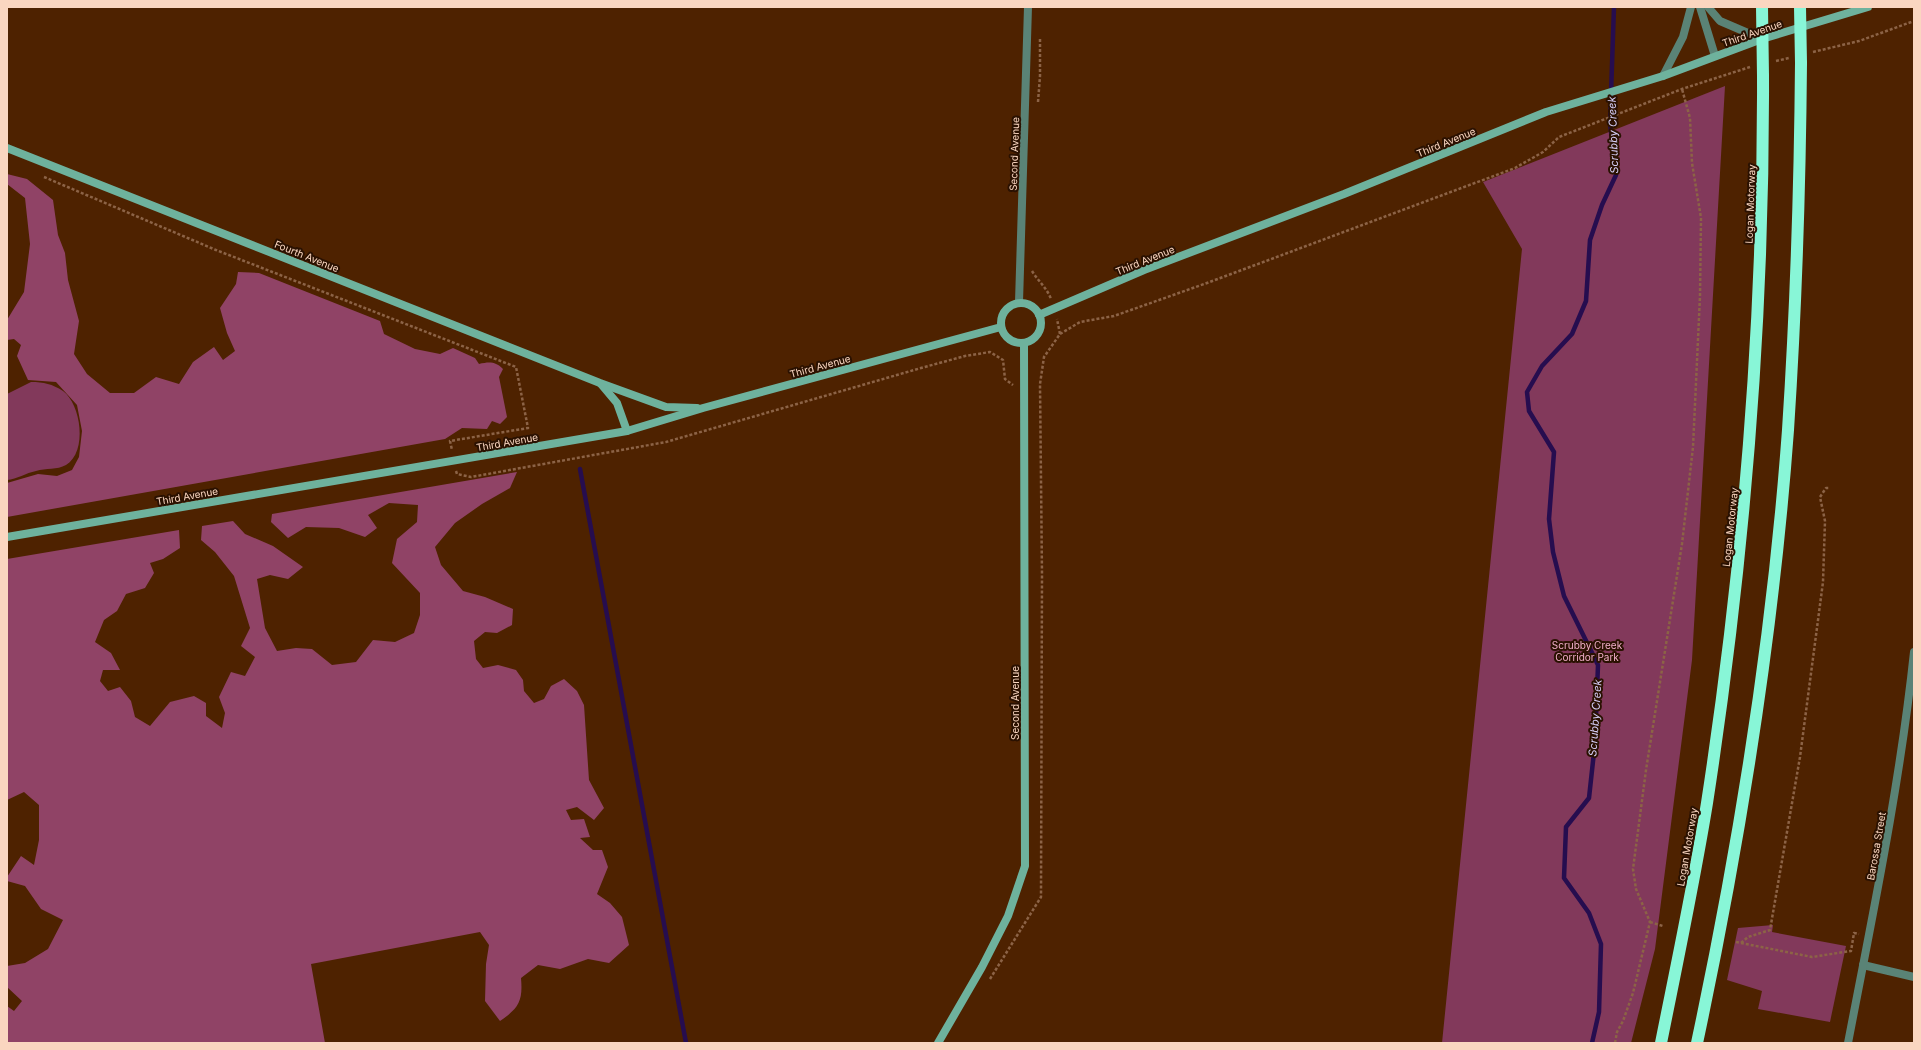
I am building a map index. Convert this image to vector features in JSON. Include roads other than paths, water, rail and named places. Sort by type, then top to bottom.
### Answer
[{"type":"highway","name":"Logan Motorway","points":[[1661,1043],[1690,898],[1706,805],[1731,633],[1739,557],[1753,405],[1758,309],[1763,146],[1762,7]]},
{"type":"highway","points":[[1697,1043],[1728,891],[1743,800],[1764,664],[1775,557],[1787,431],[1794,321],[1800,181],[1800,7]]},
{"type":"street","name":"Second Avenue","points":[[1019,302],[1028,7]]},
{"type":"street","points":[[1663,76],[1683,37],[1691,7]]},
{"type":"street","points":[[1700,7],[1715,56]]},
{"type":"street","points":[[1708,7],[1720,21],[1762,39]]},
{"type":"street","name":"Third Avenue","points":[[1039,315],[1144,270],[1344,194],[1546,112],[1663,76],[1762,39],[1868,7]]},
{"type":"street","name":"Fourth Avenue","points":[[7,148],[600,383],[666,407],[703,408]]},
{"type":"street","points":[[1019,302],[1029,304],[1036,309],[1041,324],[1036,336],[1024,343],[1013,342],[1006,337],[1001,327],[1001,320],[1005,310],[1019,302]]},
{"type":"street","name":"Third Avenue","points":[[7,537],[626,431],[703,408],[1001,327]]},
{"type":"street","name":"Second Avenue","points":[[938,1043],[982,967],[1008,916],[1025,866],[1024,343]]},
{"type":"street","name":"Fourth Avenue","points":[[600,383],[617,403],[626,431]]},
{"type":"street","name":"Barossa Street","points":[[1848,1043],[1910,721],[1914,652]]},
{"type":"street","points":[[1863,965],[1914,977]]},
{"type":"waterway","name":"Scrubby Creek","points":[[1592,1043],[1599,1012],[1601,944],[1589,913],[1564,878],[1566,827],[1589,798],[1595,743],[1598,665],[1564,596],[1553,552],[1549,519],[1554,452],[1529,411],[1527,392],[1542,366],[1572,334],[1586,301],[1590,240],[1602,205],[1616,175],[1610,123],[1614,7]]},
{"type":"waterway","points":[[580,469],[686,1043]]},
{"type":"park label","name":"Scrubby Creek Corridor Park","points":[[1587,650]]}]
